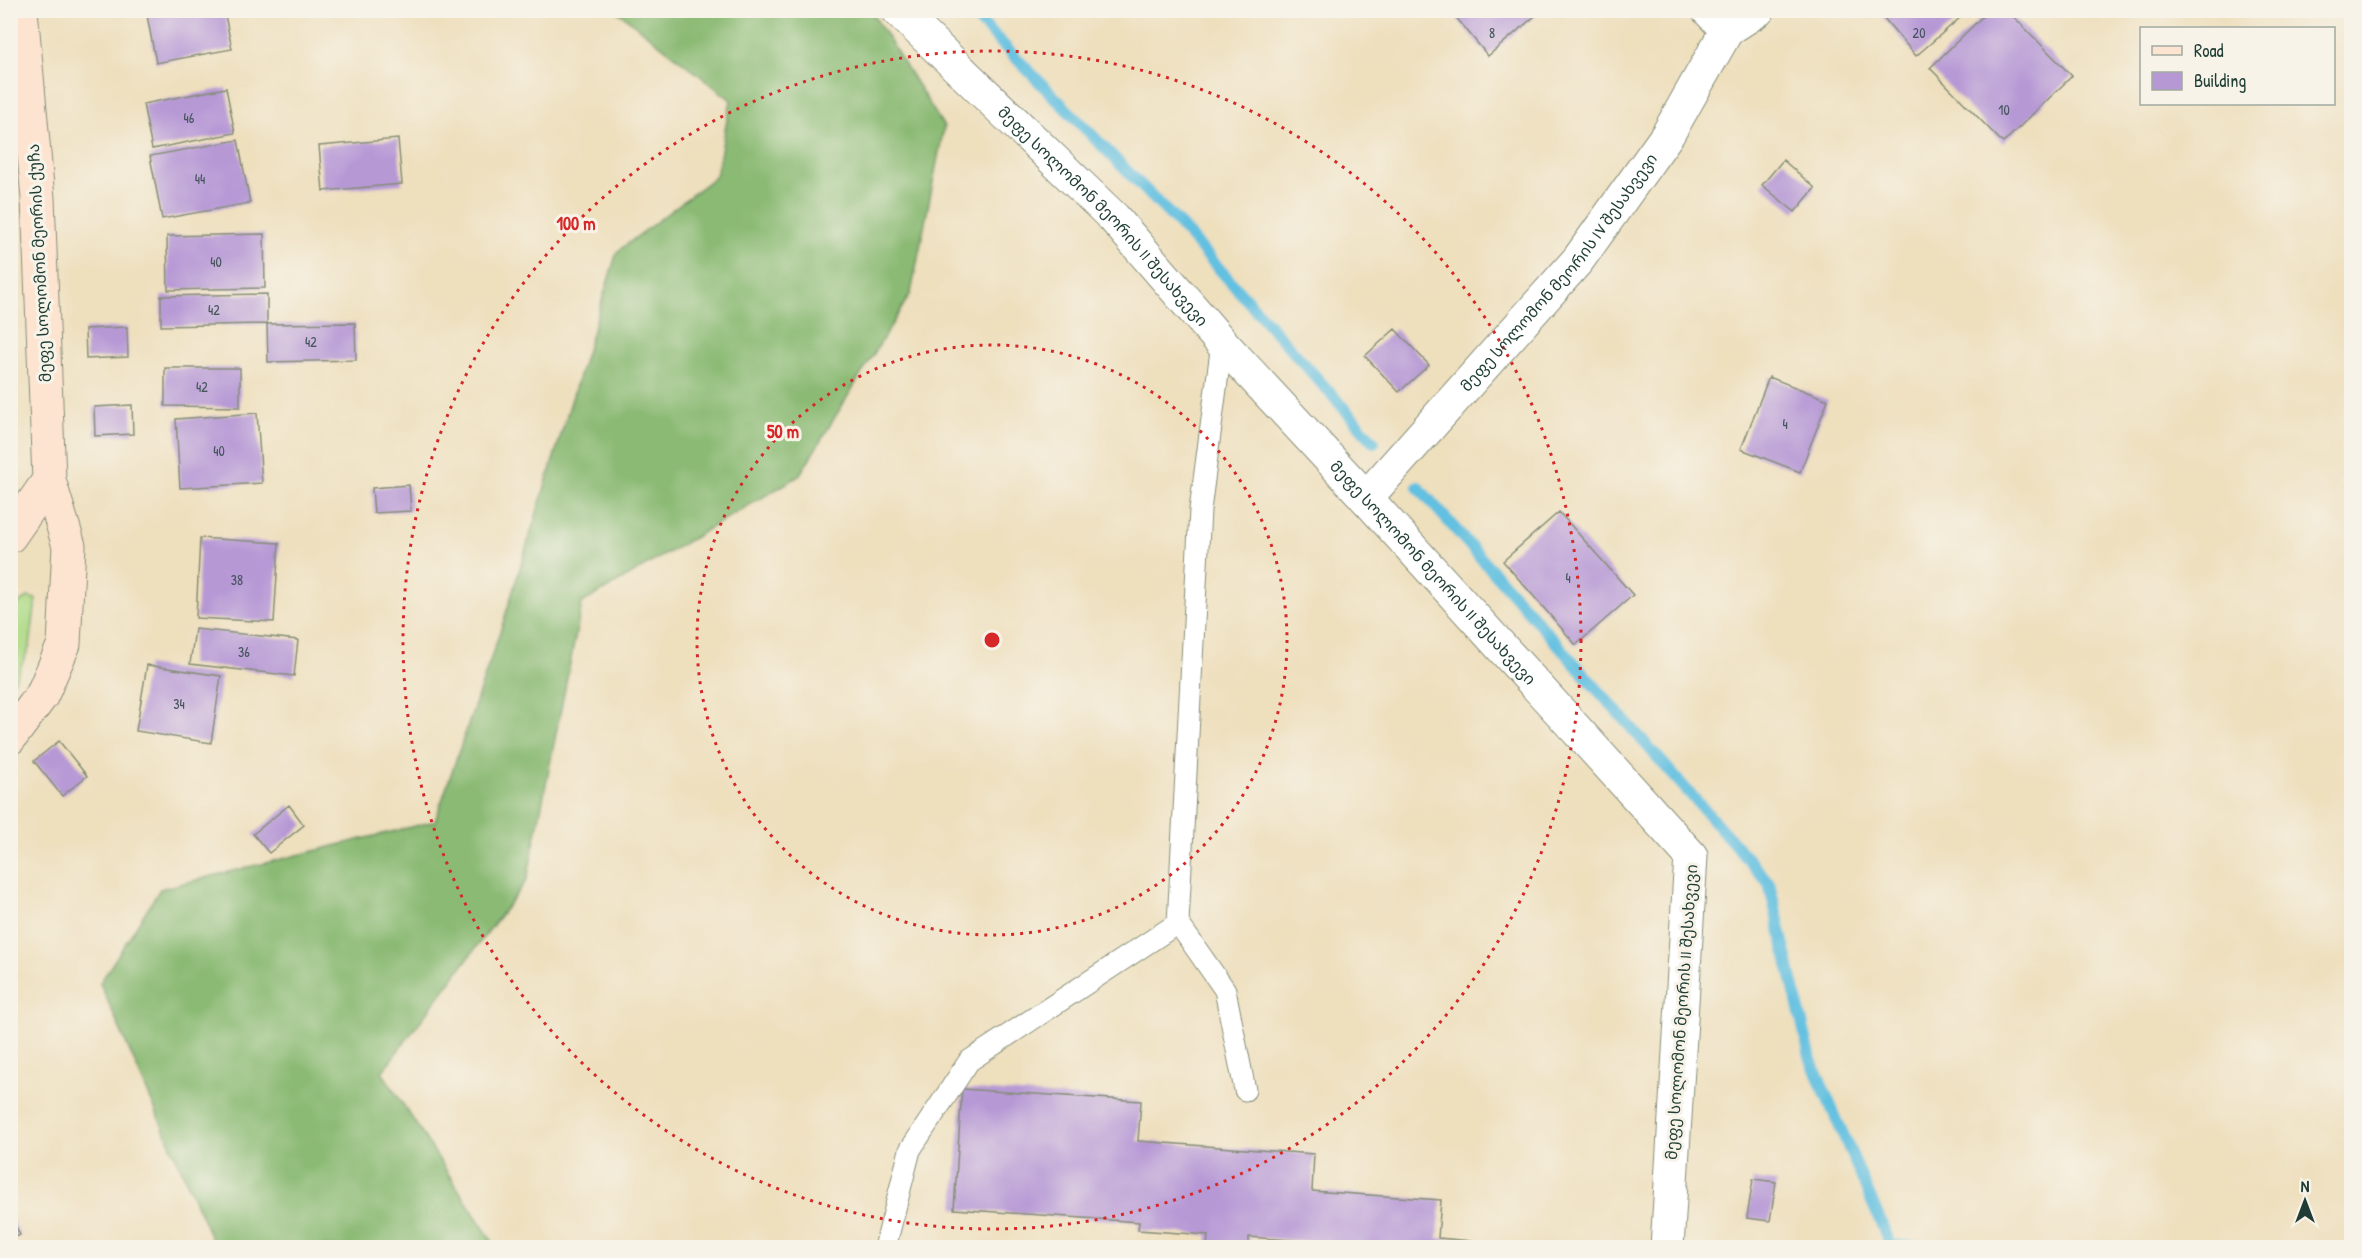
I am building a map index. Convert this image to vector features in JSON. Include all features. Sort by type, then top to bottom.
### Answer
[{"type":"main road","name":"მეფე სოლომონ მეორის ქუჩა","points":[[10,738],[42,695],[64,644],[69,546],[49,480],[38,198],[21,10]]},
{"type":"main road","points":[[10,536],[49,480]]},
{"type":"street","name":"მეფე სოლომონ მეორის II შესახვევი","points":[[898,10],[1114,218],[1222,343],[1691,856],[1666,1248]]},
{"type":"street","name":"მეფე სოლომონ მეორის IV შესახვევი","points":[[1366,498],[1578,260],[1668,135],[1718,20],[1758,10]]},
{"type":"lane","points":[[1222,343],[1200,510],[1178,923],[1225,990],[1245,1089]]},
{"type":"lane","points":[[885,1248],[910,1150],[969,1061],[1178,923]]},
{"type":"green space","points":[[617,11],[871,11],[944,127],[911,293],[799,476],[582,603],[527,880],[382,1072],[496,1247],[215,1247],[100,983],[160,889],[435,821],[504,620],[617,252],[716,176],[731,100]]},
{"type":"green space","points":[[28,597],[36,599],[30,646],[11,688],[11,609]]},
{"type":"building","points":[[146,10],[224,10],[232,49],[156,63]]},
{"type":"building","points":[[1450,10],[1542,10],[1488,56]]},
{"type":"building","points":[[1877,10],[1969,10],[1916,56]]},
{"type":"building","points":[[1989,10],[2007,10],[2072,76],[2003,143],[1930,68]]},
{"type":"building","points":[[226,88],[235,133],[152,149],[143,104]]},
{"type":"building","points":[[398,139],[402,184],[323,191],[319,146]]},
{"type":"building","points":[[238,140],[250,203],[162,219],[150,156]]},
{"type":"building","points":[[1783,160],[1815,188],[1795,212],[1762,185]]},
{"type":"building","points":[[264,234],[265,288],[168,290],[167,236]]},
{"type":"building","points":[[267,294],[267,324],[161,326],[161,296]]},
{"type":"building","points":[[355,323],[356,360],[268,362],[267,324]]},
{"type":"building","points":[[127,327],[128,357],[86,359],[85,329]]},
{"type":"building","points":[[1395,329],[1429,365],[1399,392],[1365,356]]},
{"type":"building","points":[[165,368],[240,368],[240,407],[165,406]]},
{"type":"building","points":[[1769,377],[1828,400],[1800,472],[1741,449]]},
{"type":"building","points":[[132,405],[133,434],[95,436],[94,407]]},
{"type":"building","points":[[257,413],[262,483],[180,488],[176,419]]},
{"type":"building","points":[[409,485],[411,511],[374,513],[372,488]]},
{"type":"building","points":[[1559,512],[1633,595],[1576,645],[1503,561]]},
{"type":"building","points":[[200,538],[279,543],[274,622],[196,618]]},
{"type":"building","points":[[195,629],[298,640],[294,676],[190,664]]},
{"type":"building","points":[[147,665],[221,676],[211,743],[136,731]]},
{"type":"building","points":[[59,741],[87,776],[62,796],[34,761]]},
{"type":"building","points":[[289,805],[304,825],[269,853],[253,834]]},
{"type":"building","points":[[962,1089],[1141,1101],[1138,1141],[1314,1154],[1312,1191],[1441,1200],[1438,1238],[1550,1248],[1315,1248],[1316,1242],[1249,1237],[1249,1248],[1207,1248],[1208,1235],[1138,1230],[1139,1222],[954,1209]]},
{"type":"building","points":[[1753,1179],[1776,1182],[1770,1221],[1747,1218]]},
{"type":"building","points":[[10,1215],[20,1235],[10,1240]]},
{"type":"building","points":[[1763,1241],[1795,1246],[1795,1248],[1761,1248]]},
{"type":"waterway","points":[[969,10],[1180,225],[1374,442]]},
{"type":"waterway","points":[[1418,487],[1769,883],[1811,1060],[1891,1246],[1952,1248]]}]
